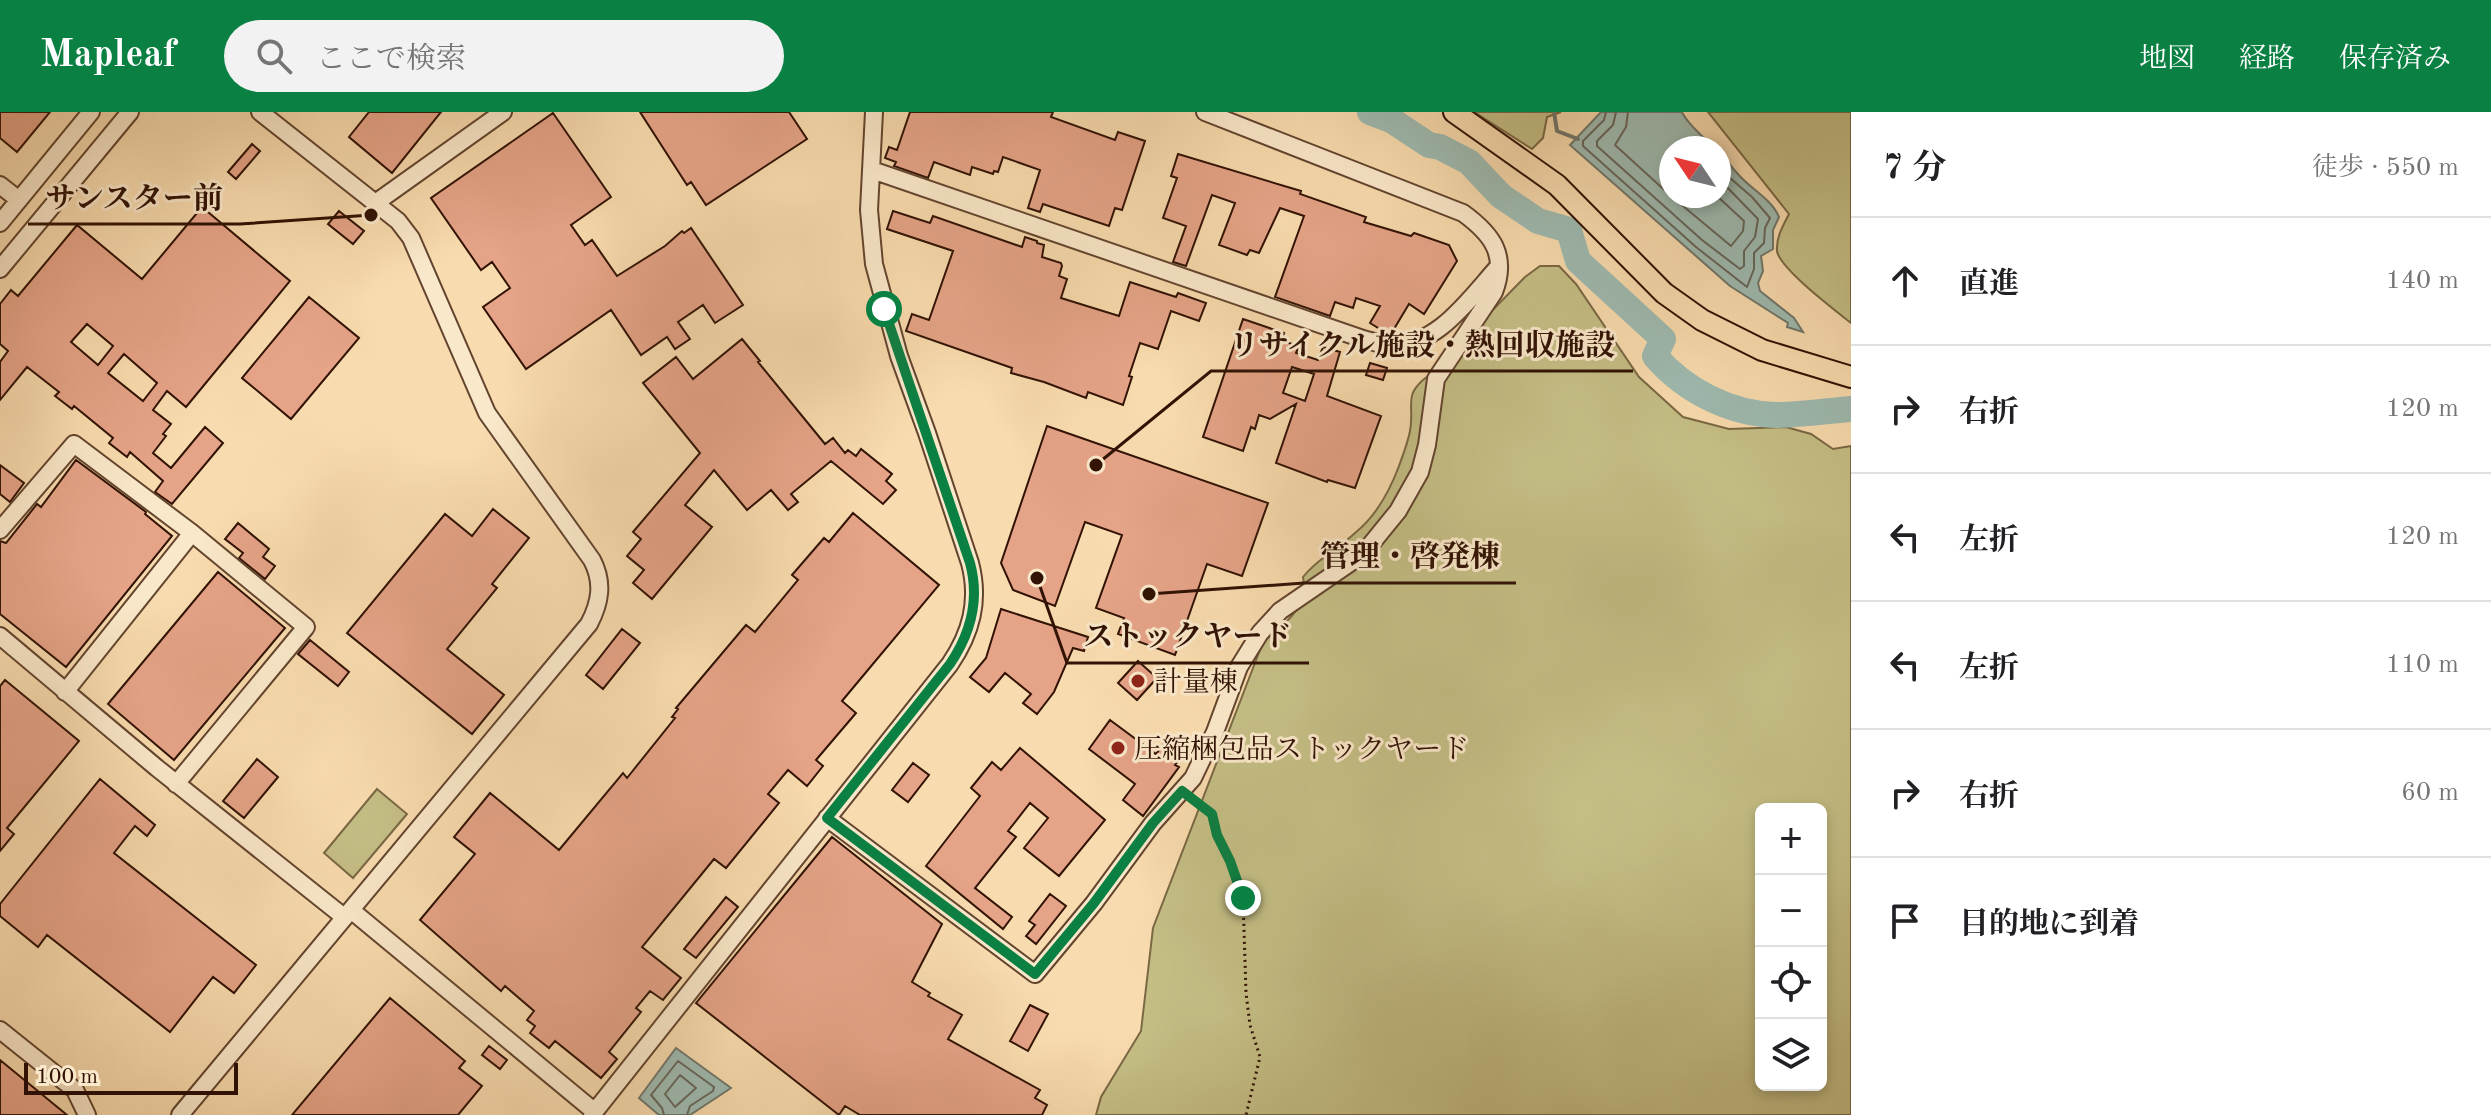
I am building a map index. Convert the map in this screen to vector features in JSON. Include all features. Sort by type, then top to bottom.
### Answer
[{"type":"main road","points":[[1454,112],[1557,185],[1664,293],[1702,320],[1762,350],[1851,377]]},
{"type":"street","points":[[0,223],[91,112]]},
{"type":"street","points":[[0,269],[130,112]]},
{"type":"street","points":[[180,1115],[589,624],[598,607],[600,587],[599,572],[592,560],[487,413],[411,238],[398,221],[260,112]]},
{"type":"street","points":[[374,204],[503,112]]},
{"type":"street","points":[[0,636],[176,784],[348,913],[594,1113],[961,647],[969,626],[976,585],[884,309],[874,264],[869,210],[874,112]]},
{"type":"street","points":[[827,818],[1035,974],[1199,767],[1239,667],[1260,633],[1280,611],[1363,554],[1398,511],[1420,472],[1436,379],[1494,292],[1499,279],[1493,240],[1463,213],[1205,112]]},
{"type":"street","points":[[872,170],[1388,345],[1420,340],[1443,326],[1498,267]]},
{"type":"street","points":[[0,185],[19,200]]},
{"type":"street","points":[[0,530],[74,444],[192,533],[306,627],[176,784]]},
{"type":"street","points":[[65,692],[192,533]]},
{"type":"street","points":[[0,1030],[75,1090],[87,1115]]},
{"type":"path","points":[[1182,791],[1212,814],[1217,835],[1243,898],[1246,993],[1250,1025],[1260,1057],[1246,1115]]},
{"type":"shaded area","points":[[1474,112],[1561,112],[1547,117],[1543,138],[1532,149]]},
{"type":"shaded area","points":[[1708,112],[1851,112],[1851,323],[1809,289],[1780,259],[1778,241],[1789,214],[1731,141],[1731,136],[1727,136]]},
{"type":"shaded area","points":[[1540,266],[1559,266],[1576,284],[1639,377],[1683,417],[1729,429],[1786,427],[1811,434],[1833,449],[1851,446],[1851,1115],[1096,1115],[1101,1097],[1141,1031],[1153,928],[1263,642],[1298,607],[1304,588],[1303,577],[1362,527],[1381,502],[1407,444],[1412,395],[1525,277]]},
{"type":"shaded area","points":[[377,789],[407,814],[353,878],[324,853]]},
{"type":"water","points":[[1601,112],[1682,112],[1702,136],[1659,136],[1659,208],[1731,208],[1731,166],[1771,204],[1779,217],[1773,230],[1773,249],[1761,256],[1763,271],[1758,283],[1760,291],[1794,318],[1803,332],[1787,327],[1788,323],[1730,286],[1570,145]]},
{"type":"water","points":[[676,1048],[731,1088],[690,1115],[659,1115],[639,1098]]},
{"type":"building","points":[[0,112],[50,112],[17,152],[0,138]]},
{"type":"building","points":[[369,112],[441,112],[392,173],[349,137]]},
{"type":"building","points":[[640,112],[789,112],[807,139],[706,205],[691,182],[687,185]]},
{"type":"building","points":[[910,112],[1053,112],[1051,117],[1115,140],[1118,132],[1145,141],[1122,210],[1115,208],[1109,226],[1043,204],[1040,212],[1028,208],[1040,170],[1003,157],[998,172],[994,171],[993,174],[972,167],[970,175],[934,162],[928,178],[894,166],[896,162],[885,158],[889,147],[897,150]]},
{"type":"building","points":[[553,113],[611,197],[571,225],[585,245],[592,240],[617,276],[691,228],[743,305],[715,323],[703,305],[678,322],[690,339],[675,349],[667,337],[641,355],[611,310],[526,369],[483,307],[510,288],[492,262],[481,270],[431,198]]},
{"type":"building","points":[[252,144],[260,151],[236,179],[228,172]]},
{"type":"building","points":[[1178,154],[1301,191],[1300,194],[1366,217],[1364,222],[1411,236],[1414,233],[1449,245],[1457,261],[1424,314],[1409,304],[1391,334],[1370,323],[1380,306],[1356,298],[1353,308],[1335,302],[1330,316],[1275,297],[1304,216],[1280,208],[1259,253],[1250,250],[1247,255],[1219,245],[1235,203],[1212,195],[1186,266],[1173,262],[1186,226],[1163,218],[1177,178],[1171,176]]},
{"type":"building","points":[[202,207],[290,281],[186,407],[167,391],[153,410],[171,424],[153,453],[171,468],[205,427],[223,443],[172,504],[155,492],[163,481],[130,452],[127,457],[109,443],[113,438],[74,406],[72,409],[55,396],[59,392],[27,367],[0,400],[0,362],[8,351],[0,344],[0,304],[11,290],[18,296],[77,225],[142,279]],"holes":[[[87,324],[113,346],[98,365],[71,342]],[[124,354],[157,383],[143,401],[108,373]]]},
{"type":"building","points":[[339,211],[364,231],[353,244],[328,224]]},
{"type":"building","points":[[893,211],[930,223],[933,216],[1022,247],[1025,237],[1037,241],[1044,245],[1042,257],[1061,263],[1059,276],[1067,279],[1061,298],[1119,316],[1130,282],[1206,303],[1199,321],[1171,311],[1158,349],[1140,343],[1123,405],[1088,392],[1086,398],[1011,373],[1012,368],[906,331],[912,314],[929,320],[953,251],[887,229]]},
{"type":"building","points":[[309,297],[359,338],[291,419],[242,378]]},
{"type":"building","points":[[1243,319],[1284,333],[1282,341],[1299,346],[1296,353],[1318,360],[1323,347],[1340,352],[1327,396],[1381,416],[1355,488],[1327,482],[1276,463],[1296,404],[1270,419],[1259,415],[1255,429],[1251,427],[1243,451],[1203,437]],"holes":[[[1292,367],[1314,374],[1305,401],[1283,393]]]},
{"type":"building","points":[[742,339],[825,444],[833,438],[845,453],[848,450],[856,456],[861,449],[892,474],[886,481],[896,490],[883,504],[831,461],[791,494],[798,502],[788,510],[771,490],[747,510],[714,470],[685,505],[712,527],[652,599],[633,583],[644,570],[627,556],[641,539],[633,532],[700,453],[643,383],[676,357],[693,379]]},
{"type":"building","points":[[1370,363],[1387,368],[1383,380],[1366,375]]},
{"type":"building","points":[[1047,426],[1268,503],[1242,576],[1207,564],[1175,655],[1118,634],[1124,618],[1096,608],[1122,535],[1085,522],[1055,606],[1013,590],[1001,563]]},
{"type":"building","points":[[76,460],[146,512],[172,536],[66,667],[0,614],[0,541],[6,543],[37,504],[41,507]]},
{"type":"building","points":[[0,465],[24,483],[10,502],[0,494]]},
{"type":"building","points":[[493,509],[529,538],[492,584],[497,588],[447,649],[504,695],[472,734],[347,633],[445,514],[472,536]]},
{"type":"building","points":[[853,513],[939,585],[842,701],[856,713],[816,760],[823,766],[807,786],[788,770],[768,794],[779,803],[726,868],[714,859],[642,947],[681,978],[663,1000],[650,991],[636,1008],[641,1012],[609,1052],[617,1059],[601,1078],[555,1041],[549,1048],[530,1033],[535,1026],[527,1020],[534,1011],[505,986],[501,991],[420,920],[475,854],[454,837],[490,793],[559,850],[623,773],[627,778],[675,718],[672,717],[676,708],[746,625],[755,632],[798,580],[792,575],[824,538],[829,542]]},
{"type":"building","points":[[238,523],[269,549],[263,557],[275,566],[265,579],[239,558],[243,553],[225,539]]},
{"type":"building","points":[[218,572],[285,628],[174,760],[108,704]]},
{"type":"building","points":[[1001,609],[1088,637],[1084,651],[1073,648],[1054,692],[1037,714],[1023,703],[1031,694],[1005,673],[989,692],[970,677],[986,658]]},
{"type":"building","points":[[622,629],[640,643],[603,689],[586,675]]},
{"type":"building","points":[[310,640],[349,672],[338,686],[298,654]]},
{"type":"building","name":"計量棟","points":[[1138,661],[1157,678],[1137,700],[1118,683]]},
{"type":"building","points":[[5,680],[79,741],[7,828],[14,834],[0,851],[0,686]]},
{"type":"building","points":[[1110,720],[1156,754],[1165,742],[1182,756],[1175,765],[1179,767],[1143,816],[1123,800],[1135,784],[1089,749]]},
{"type":"building","points":[[1020,748],[1105,820],[1059,876],[1024,848],[1048,818],[1030,803],[1008,831],[1016,837],[975,888],[1012,917],[1003,929],[926,866],[980,796],[971,788],[992,762],[1001,770]]},
{"type":"building","points":[[257,759],[278,777],[244,818],[223,801]]},
{"type":"building","points":[[913,763],[929,775],[908,802],[892,790]]},
{"type":"building","points":[[100,779],[155,825],[147,836],[135,826],[114,853],[256,965],[234,993],[213,977],[170,1032],[47,935],[38,947],[0,916],[0,904]]},
{"type":"building","points":[[832,837],[942,924],[912,982],[930,993],[928,996],[962,1015],[948,1039],[1040,1090],[1035,1098],[1047,1105],[1042,1115],[860,1115],[845,1106],[839,1115],[696,1003]]},
{"type":"building","points":[[1050,894],[1066,906],[1036,944],[1026,936],[1035,925],[1029,921]]},
{"type":"building","points":[[726,897],[738,907],[696,958],[684,949]]},
{"type":"building","points":[[390,998],[465,1061],[459,1068],[482,1086],[458,1115],[292,1115]]},
{"type":"building","points":[[1030,1005],[1048,1014],[1028,1051],[1010,1041]]},
{"type":"building","points":[[489,1046],[507,1060],[500,1069],[482,1055]]},
{"type":"building","points":[[0,1060],[67,1115],[0,1115]]},
{"type":"waterway","points":[[1370,112],[1391,120],[1429,145],[1440,147],[1469,162],[1501,196],[1538,221],[1569,230],[1578,261],[1663,339],[1655,356],[1694,389],[1725,405],[1759,414],[1785,415],[1851,409]]},
{"type":"waterway","points":[[1554,112],[1557,131],[1578,139]]},
{"type":"place","name":"サンスター前","points":[[371,215]]},
{"type":"place","name":"リサイクル施設・熱回収施設","points":[[1096,465]]},
{"type":"place","name":"ストックヤード","points":[[1037,578]]},
{"type":"place","name":"管理・啓発棟","points":[[1149,594]]},
{"type":"place","name":"計量棟","points":[[1138,681]]},
{"type":"place","name":"圧縮梱包品ストックヤード","points":[[1118,748]]},
{"type":"route","points":[[884,309],[976,585],[969,626],[961,647],[827,818],[1035,974],[1094,903],[1153,823],[1182,791],[1212,814],[1217,835],[1243,898]]}]
